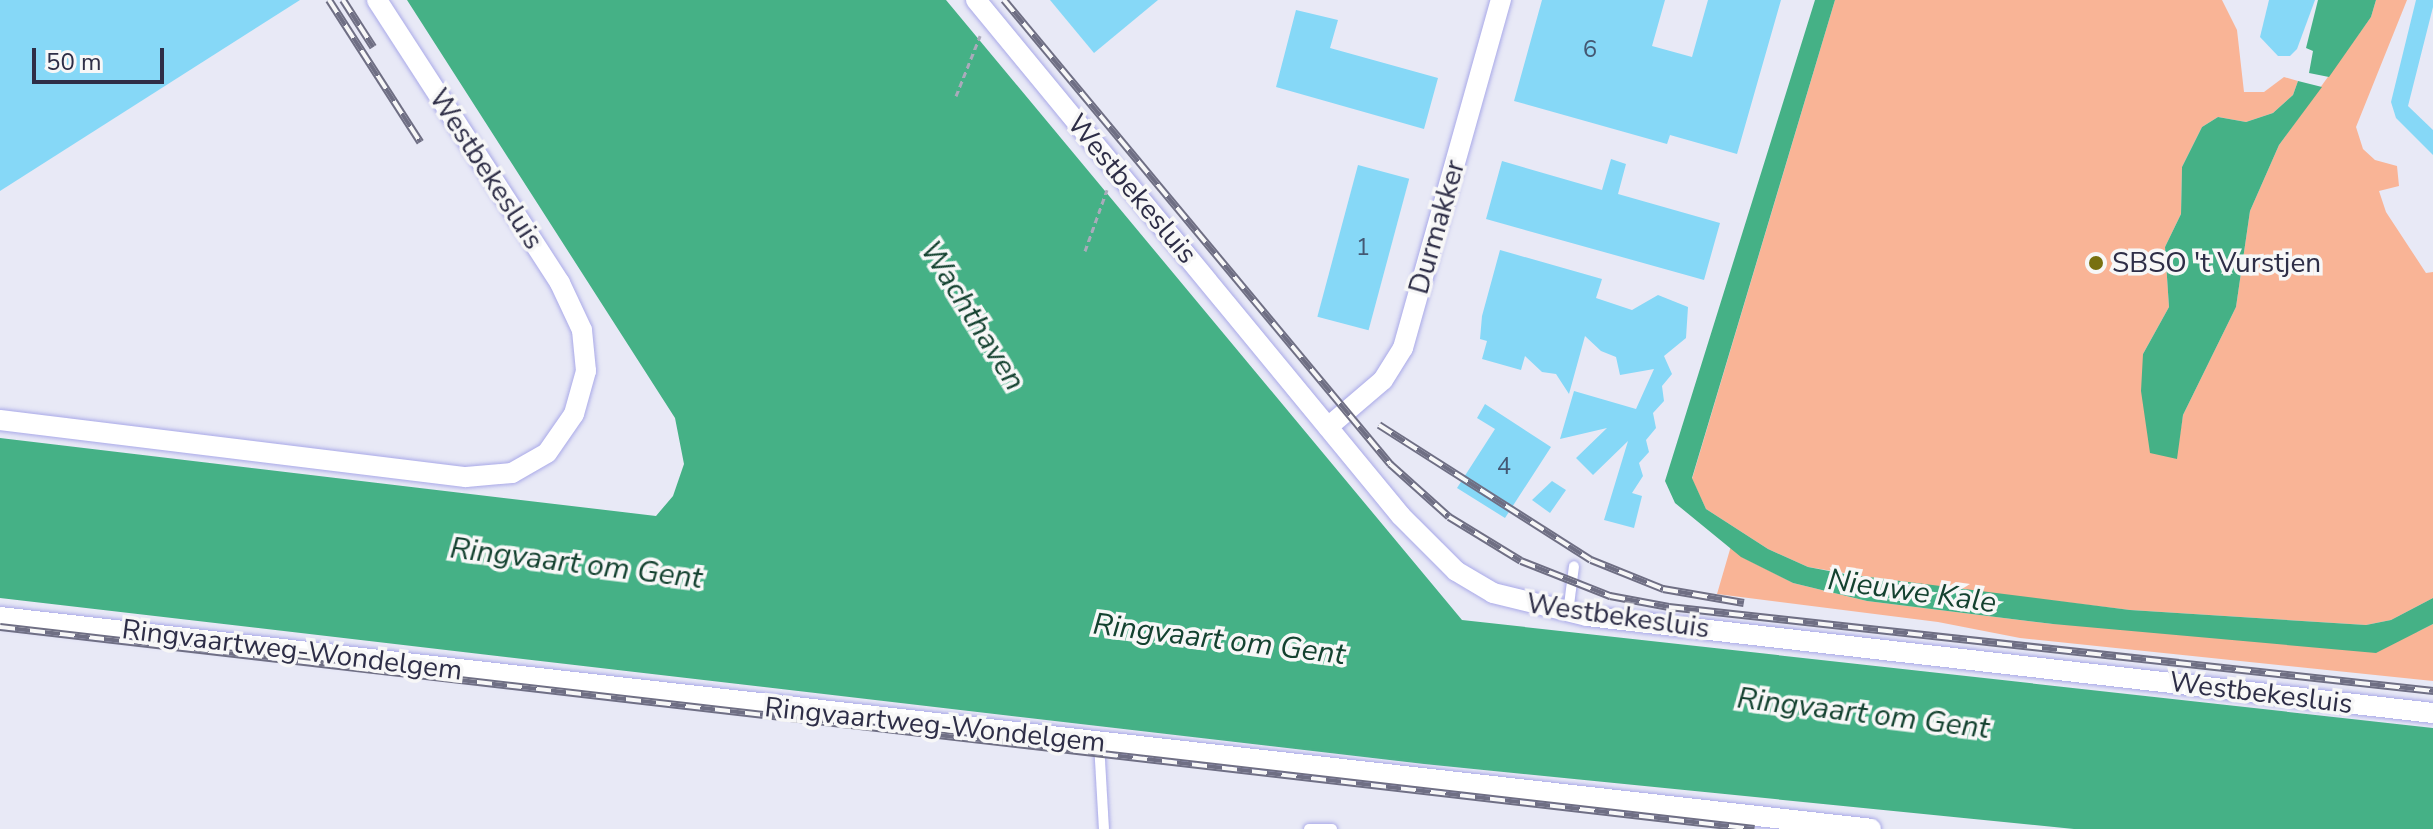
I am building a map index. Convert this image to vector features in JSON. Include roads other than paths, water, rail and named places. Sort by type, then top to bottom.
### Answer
[{"type":"street","name":"Westbekesluis","points":[[0,420],[466,477],[512,473],[539,459],[561,436],[574,414],[586,371],[582,330],[560,283],[377,0]]},
{"type":"street","name":"Westbekesluis","points":[[976,0],[1420,538],[1456,571],[1512,600],[1568,613],[2433,713]]},
{"type":"street","name":"Durmakker","points":[[1328,427],[1383,380],[1403,348],[1501,0]]},
{"type":"street","name":"Ringvaartweg-Wondelgem","points":[[0,617],[1871,829]]},
{"type":"lane","points":[[1568,613],[1574,566]]},
{"type":"lane","points":[[1099,743],[1104,829]]},
{"type":"lane","points":[[1309,829],[1332,829]]},
{"type":"water","points":[[407,0],[946,0],[1462,620],[2433,728],[2433,829],[2074,829],[1424,764],[0,598],[0,438],[656,516],[673,496],[684,464],[675,418]]},
{"type":"water","name":"Nieuwe Kale","points":[[1815,0],[1835,0],[1692,478],[1706,509],[1768,549],[1808,567],[1845,574],[2130,610],[2366,625],[2391,620],[2433,598],[2433,624],[2376,653],[2053,624],[1867,601],[1793,583],[1741,557],[1675,503],[1665,481]]},
{"type":"water","points":[[2318,0],[2376,0],[2371,17],[2329,77],[2309,73],[2313,51],[2306,48]]},
{"type":"water","points":[[2298,81],[2322,87],[2279,145],[2250,211],[2236,307],[2183,415],[2177,459],[2150,453],[2141,391],[2143,354],[2169,307],[2165,247],[2181,214],[2182,167],[2202,127],[2218,117],[2246,122],[2273,113],[2293,95]]},
{"type":"railway","points":[[329,0],[420,142]]},
{"type":"railway","points":[[343,0],[373,47]]},
{"type":"railway","points":[[1004,0],[1390,464],[1449,517],[1521,561],[1610,596],[1669,607],[2433,691]]},
{"type":"railway","points":[[1379,425],[1591,560],[1663,589],[1744,603]]},
{"type":"railway","points":[[0,627],[1754,829]]},
{"type":"place","name":"SBSO 't Vurstjen","points":[[2096,263]]},
{"type":"water label","name":"Wachthaven","points":[[972,316]]},
{"type":"water label","name":"Ringvaart om Gent","points":[[576,564]]},
{"type":"water label","name":"Ringvaart om Gent","points":[[1219,640]]},
{"type":"water label","name":"Ringvaart om Gent","points":[[1863,714]]}]
